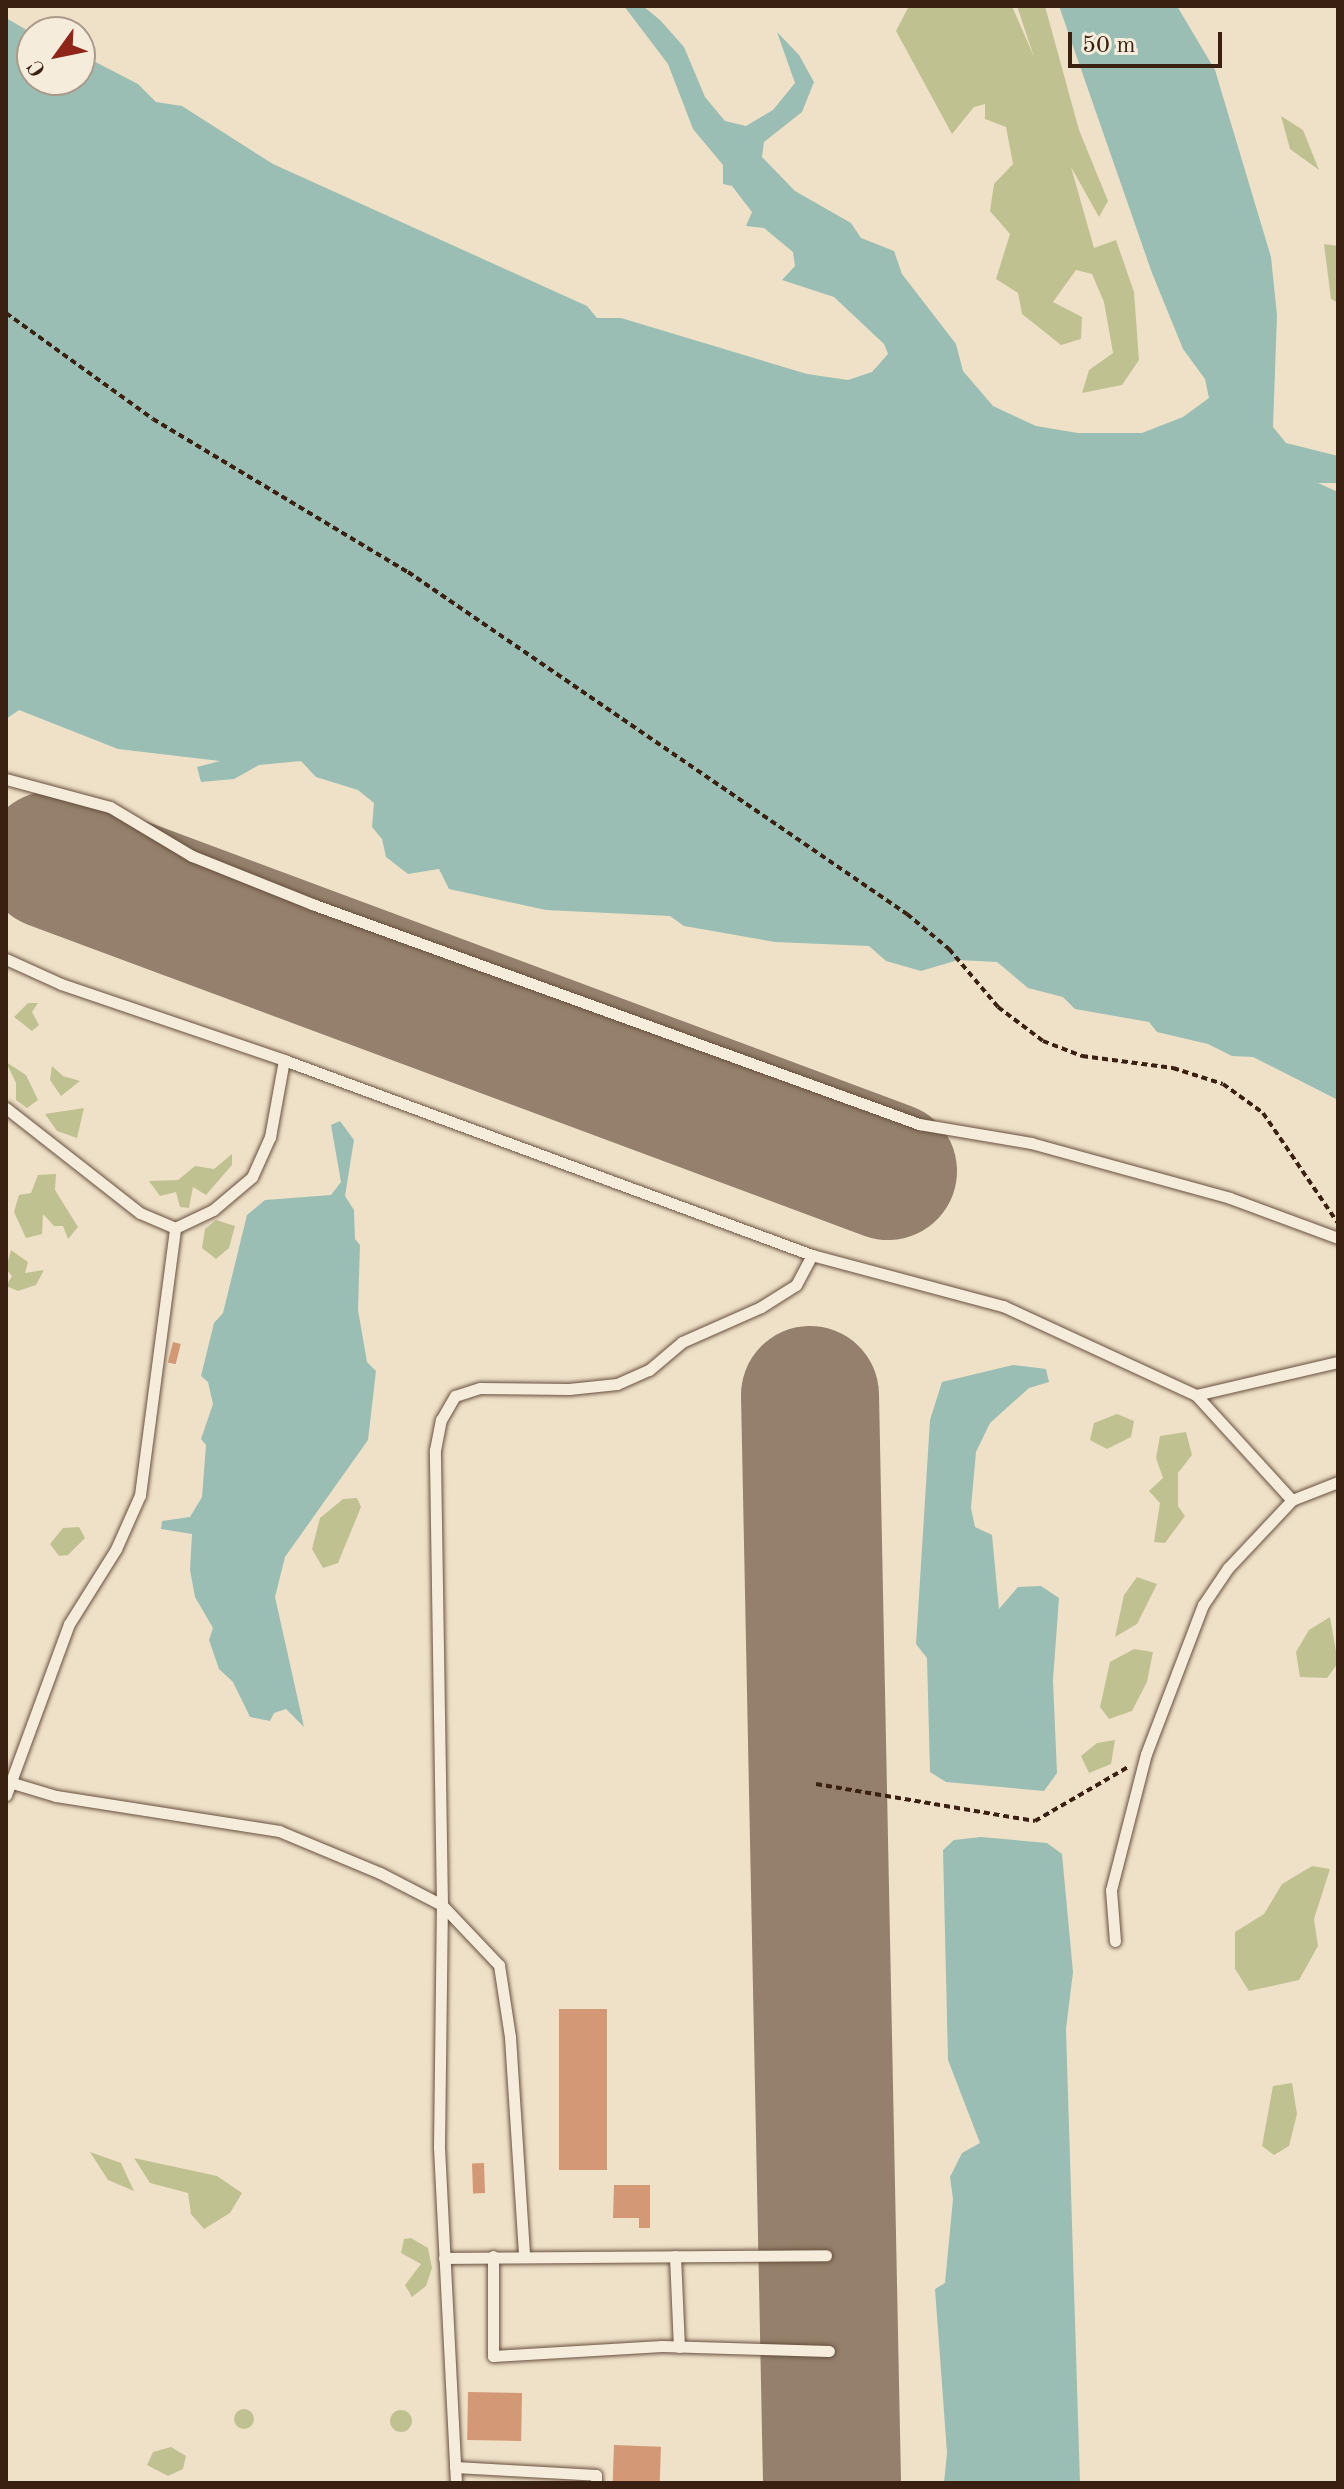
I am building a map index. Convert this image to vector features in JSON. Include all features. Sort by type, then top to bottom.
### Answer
[{"type":"lane","points":[[6,779],[110,807],[192,856],[312,904],[919,1124],[1031,1143],[1230,1198],[1338,1238]]},
{"type":"lane","points":[[6,959],[61,984],[284,1060],[812,1255],[1003,1306],[1196,1395],[1292,1500]]},
{"type":"lane","points":[[6,1108],[140,1213],[175,1228],[213,1210],[252,1177],[270,1137],[284,1060]]},
{"type":"lane","points":[[6,1795],[69,1624],[116,1549],[140,1495],[175,1228]]},
{"type":"lane","points":[[456,2483],[439,2147],[442,1905],[435,1450],[441,1420],[455,1396],[480,1388],[617,1384],[649,1370],[714,1325],[761,1307],[796,1285],[812,1255]]},
{"type":"lane","points":[[1196,1395],[1338,1362]]},
{"type":"lane","points":[[1115,1941],[1111,1890],[1146,1754],[1203,1605],[1228,1568],[1292,1500],[1338,1482]]},
{"type":"lane","points":[[9,1781],[56,1796],[279,1831],[380,1873],[442,1905],[499,1965],[510,2037],[524,2255]]},
{"type":"lane","points":[[444,2258],[826,2255]]},
{"type":"lane","points":[[493,2256],[493,2356],[679,2347],[829,2351]]},
{"type":"lane","points":[[675,2256],[679,2347]]},
{"type":"lane","points":[[455,2467],[596,2475],[596,2483]]},
{"type":"lane","points":[[513,2483],[520,2471]]},
{"type":"path","points":[[6,313],[153,419],[408,572],[907,914],[949,949],[998,1007],[1043,1041],[1082,1056],[1173,1068],[1223,1084],[1263,1113],[1338,1224]]},
{"type":"path","points":[[816,1784],[1035,1821],[1085,1796],[1146,1754]]},
{"type":"green space","points":[[909,6],[1012,6],[1034,57],[1017,6],[1045,6],[1079,130],[1108,201],[1099,217],[1071,167],[1094,248],[1116,240],[1134,292],[1139,360],[1122,385],[1082,393],[1089,370],[1113,353],[1104,302],[1092,274],[1076,270],[1053,302],[1082,317],[1081,339],[1061,345],[1022,314],[1018,293],[996,279],[1010,234],[990,211],[994,184],[1013,164],[1006,127],[985,119],[985,104],[974,107],[952,134],[896,31]]},
{"type":"green space","points":[[1281,116],[1303,130],[1319,170],[1290,149]]},
{"type":"green space","points":[[1324,244],[1338,246],[1338,303],[1331,299]]},
{"type":"green space","points":[[28,1003],[38,1003],[32,1012],[39,1025],[32,1031],[14,1017]]},
{"type":"green space","points":[[6,1062],[26,1075],[38,1100],[27,1108],[16,1100],[16,1083]]},
{"type":"green space","points":[[52,1066],[63,1076],[80,1081],[61,1096],[50,1080]]},
{"type":"green space","points":[[84,1108],[77,1138],[57,1131],[45,1114]]},
{"type":"green space","points":[[232,1154],[232,1165],[206,1195],[193,1187],[189,1208],[180,1207],[176,1192],[160,1196],[149,1181],[178,1180],[195,1166],[214,1169]]},
{"type":"green space","points":[[56,1174],[55,1190],[78,1227],[68,1239],[63,1226],[54,1226],[43,1214],[42,1234],[26,1238],[14,1212],[19,1195],[31,1193],[38,1175]]},
{"type":"green space","points":[[216,1220],[235,1226],[229,1248],[216,1259],[202,1248],[205,1229]]},
{"type":"green space","points":[[11,1250],[28,1262],[25,1273],[44,1270],[36,1285],[18,1291],[6,1286],[12,1276],[6,1269]]},
{"type":"green space","points":[[1117,1414],[1134,1421],[1131,1437],[1107,1449],[1090,1440],[1094,1423]]},
{"type":"green space","points":[[1186,1432],[1192,1455],[1178,1473],[1178,1506],[1185,1516],[1165,1543],[1154,1542],[1160,1503],[1149,1491],[1163,1478],[1156,1458],[1160,1436]]},
{"type":"green space","points":[[357,1498],[361,1507],[338,1563],[323,1568],[312,1549],[320,1518],[343,1499]]},
{"type":"green space","points":[[79,1527],[85,1538],[68,1555],[59,1556],[50,1544],[63,1528]]},
{"type":"green space","points":[[1137,1577],[1157,1584],[1137,1624],[1115,1637],[1124,1595]]},
{"type":"green space","points":[[1330,1617],[1338,1663],[1327,1678],[1300,1677],[1296,1652],[1309,1630]]},
{"type":"green space","points":[[1134,1649],[1153,1652],[1147,1682],[1132,1711],[1109,1719],[1100,1707],[1110,1662]]},
{"type":"green space","points":[[1115,1740],[1111,1764],[1089,1773],[1081,1756],[1097,1743]]},
{"type":"green space","points":[[1312,1866],[1330,1869],[1314,1919],[1318,1946],[1299,1980],[1249,1991],[1235,1969],[1235,1932],[1264,1914],[1282,1884]]},
{"type":"green space","points":[[1292,2083],[1297,2114],[1289,2146],[1274,2155],[1262,2146],[1273,2086]]},
{"type":"green space","points":[[90,2152],[121,2163],[134,2191],[108,2180]]},
{"type":"green space","points":[[134,2158],[217,2176],[242,2193],[230,2213],[204,2229],[191,2214],[188,2193],[150,2183]]},
{"type":"green space","points":[[411,2238],[428,2248],[432,2268],[426,2286],[412,2297],[405,2285],[421,2264],[401,2253],[404,2239]]},
{"type":"green space","points":[[240,2409],[248,2409],[254,2419],[248,2429],[240,2429],[234,2423],[234,2415]]},
{"type":"green space","points":[[401,2410],[412,2421],[401,2432],[390,2421]]},
{"type":"green space","points":[[171,2447],[186,2456],[183,2469],[168,2476],[147,2465],[153,2452]]},
{"type":"water","points":[[624,6],[643,6],[660,20],[684,47],[705,97],[725,121],[746,126],[773,110],[795,83],[777,32],[799,55],[814,82],[802,112],[764,142],[762,157],[795,191],[851,223],[861,238],[894,251],[902,274],[956,344],[963,371],[993,406],[1036,426],[1078,433],[1142,433],[1183,417],[1209,398],[1205,379],[1183,349],[1152,273],[1059,6],[1177,6],[1215,70],[1271,257],[1277,315],[1273,427],[1286,443],[1338,456],[1338,483],[1318,483],[1338,492],[1338,1100],[1253,1057],[1232,1056],[1208,1044],[1157,1032],[1149,1022],[1075,1009],[1063,997],[1028,988],[997,962],[958,960],[921,971],[886,961],[869,946],[775,942],[684,926],[670,916],[546,910],[449,889],[439,869],[408,874],[386,857],[382,839],[372,827],[374,803],[358,790],[316,777],[301,761],[259,765],[234,779],[201,782],[197,767],[220,761],[118,749],[19,710],[6,719],[6,18],[16,24],[16,96],[96,96],[96,62],[138,84],[156,102],[182,106],[273,164],[587,306],[597,318],[621,318],[807,374],[848,380],[872,372],[888,354],[884,344],[834,297],[782,280],[795,266],[793,252],[764,228],[746,226],[752,212],[732,186],[723,184],[723,165],[693,129],[668,64]]},
{"type":"water","points":[[340,1121],[354,1140],[345,1196],[354,1210],[355,1239],[360,1245],[358,1310],[367,1362],[376,1371],[368,1440],[285,1557],[275,1597],[304,1727],[286,1709],[274,1713],[270,1721],[250,1717],[233,1682],[219,1669],[209,1640],[213,1628],[195,1597],[190,1570],[192,1534],[161,1529],[162,1521],[190,1517],[202,1497],[206,1445],[201,1439],[213,1404],[208,1382],[201,1376],[214,1323],[223,1313],[247,1215],[265,1200],[331,1195],[341,1182],[331,1125]]},
{"type":"water","points":[[1013,1365],[1046,1369],[1049,1382],[1029,1388],[990,1423],[976,1452],[971,1508],[975,1527],[992,1535],[999,1609],[1018,1587],[1041,1586],[1059,1598],[1053,1680],[1057,1773],[1044,1791],[946,1782],[930,1772],[927,1658],[916,1644],[930,1420],[942,1382]]},
{"type":"water","points":[[981,1837],[1047,1843],[1062,1854],[1073,1972],[1066,2029],[1080,2483],[944,2483],[947,2453],[935,2289],[945,2283],[953,2199],[950,2177],[962,2153],[980,2143],[948,2060],[943,1850],[954,1840]]},
{"type":"building","points":[[173,1342],[181,1344],[176,1364],[168,1362]]},
{"type":"building","points":[[559,2009],[607,2009],[607,2170],[559,2170]]},
{"type":"building","points":[[472,2163],[484,2163],[485,2193],[473,2193]]},
{"type":"building","points":[[614,2185],[650,2185],[650,2228],[639,2228],[639,2218],[613,2218]]},
{"type":"building","points":[[468,2392],[522,2393],[521,2441],[467,2440]]},
{"type":"building","points":[[614,2445],[661,2447],[660,2483],[613,2483]]},
{"type":"taxiway","points":[[6,845],[52,860]]},
{"type":"runway","points":[[52,860],[888,1171]]},
{"type":"runway","points":[[810,1395],[832,2483]]}]
